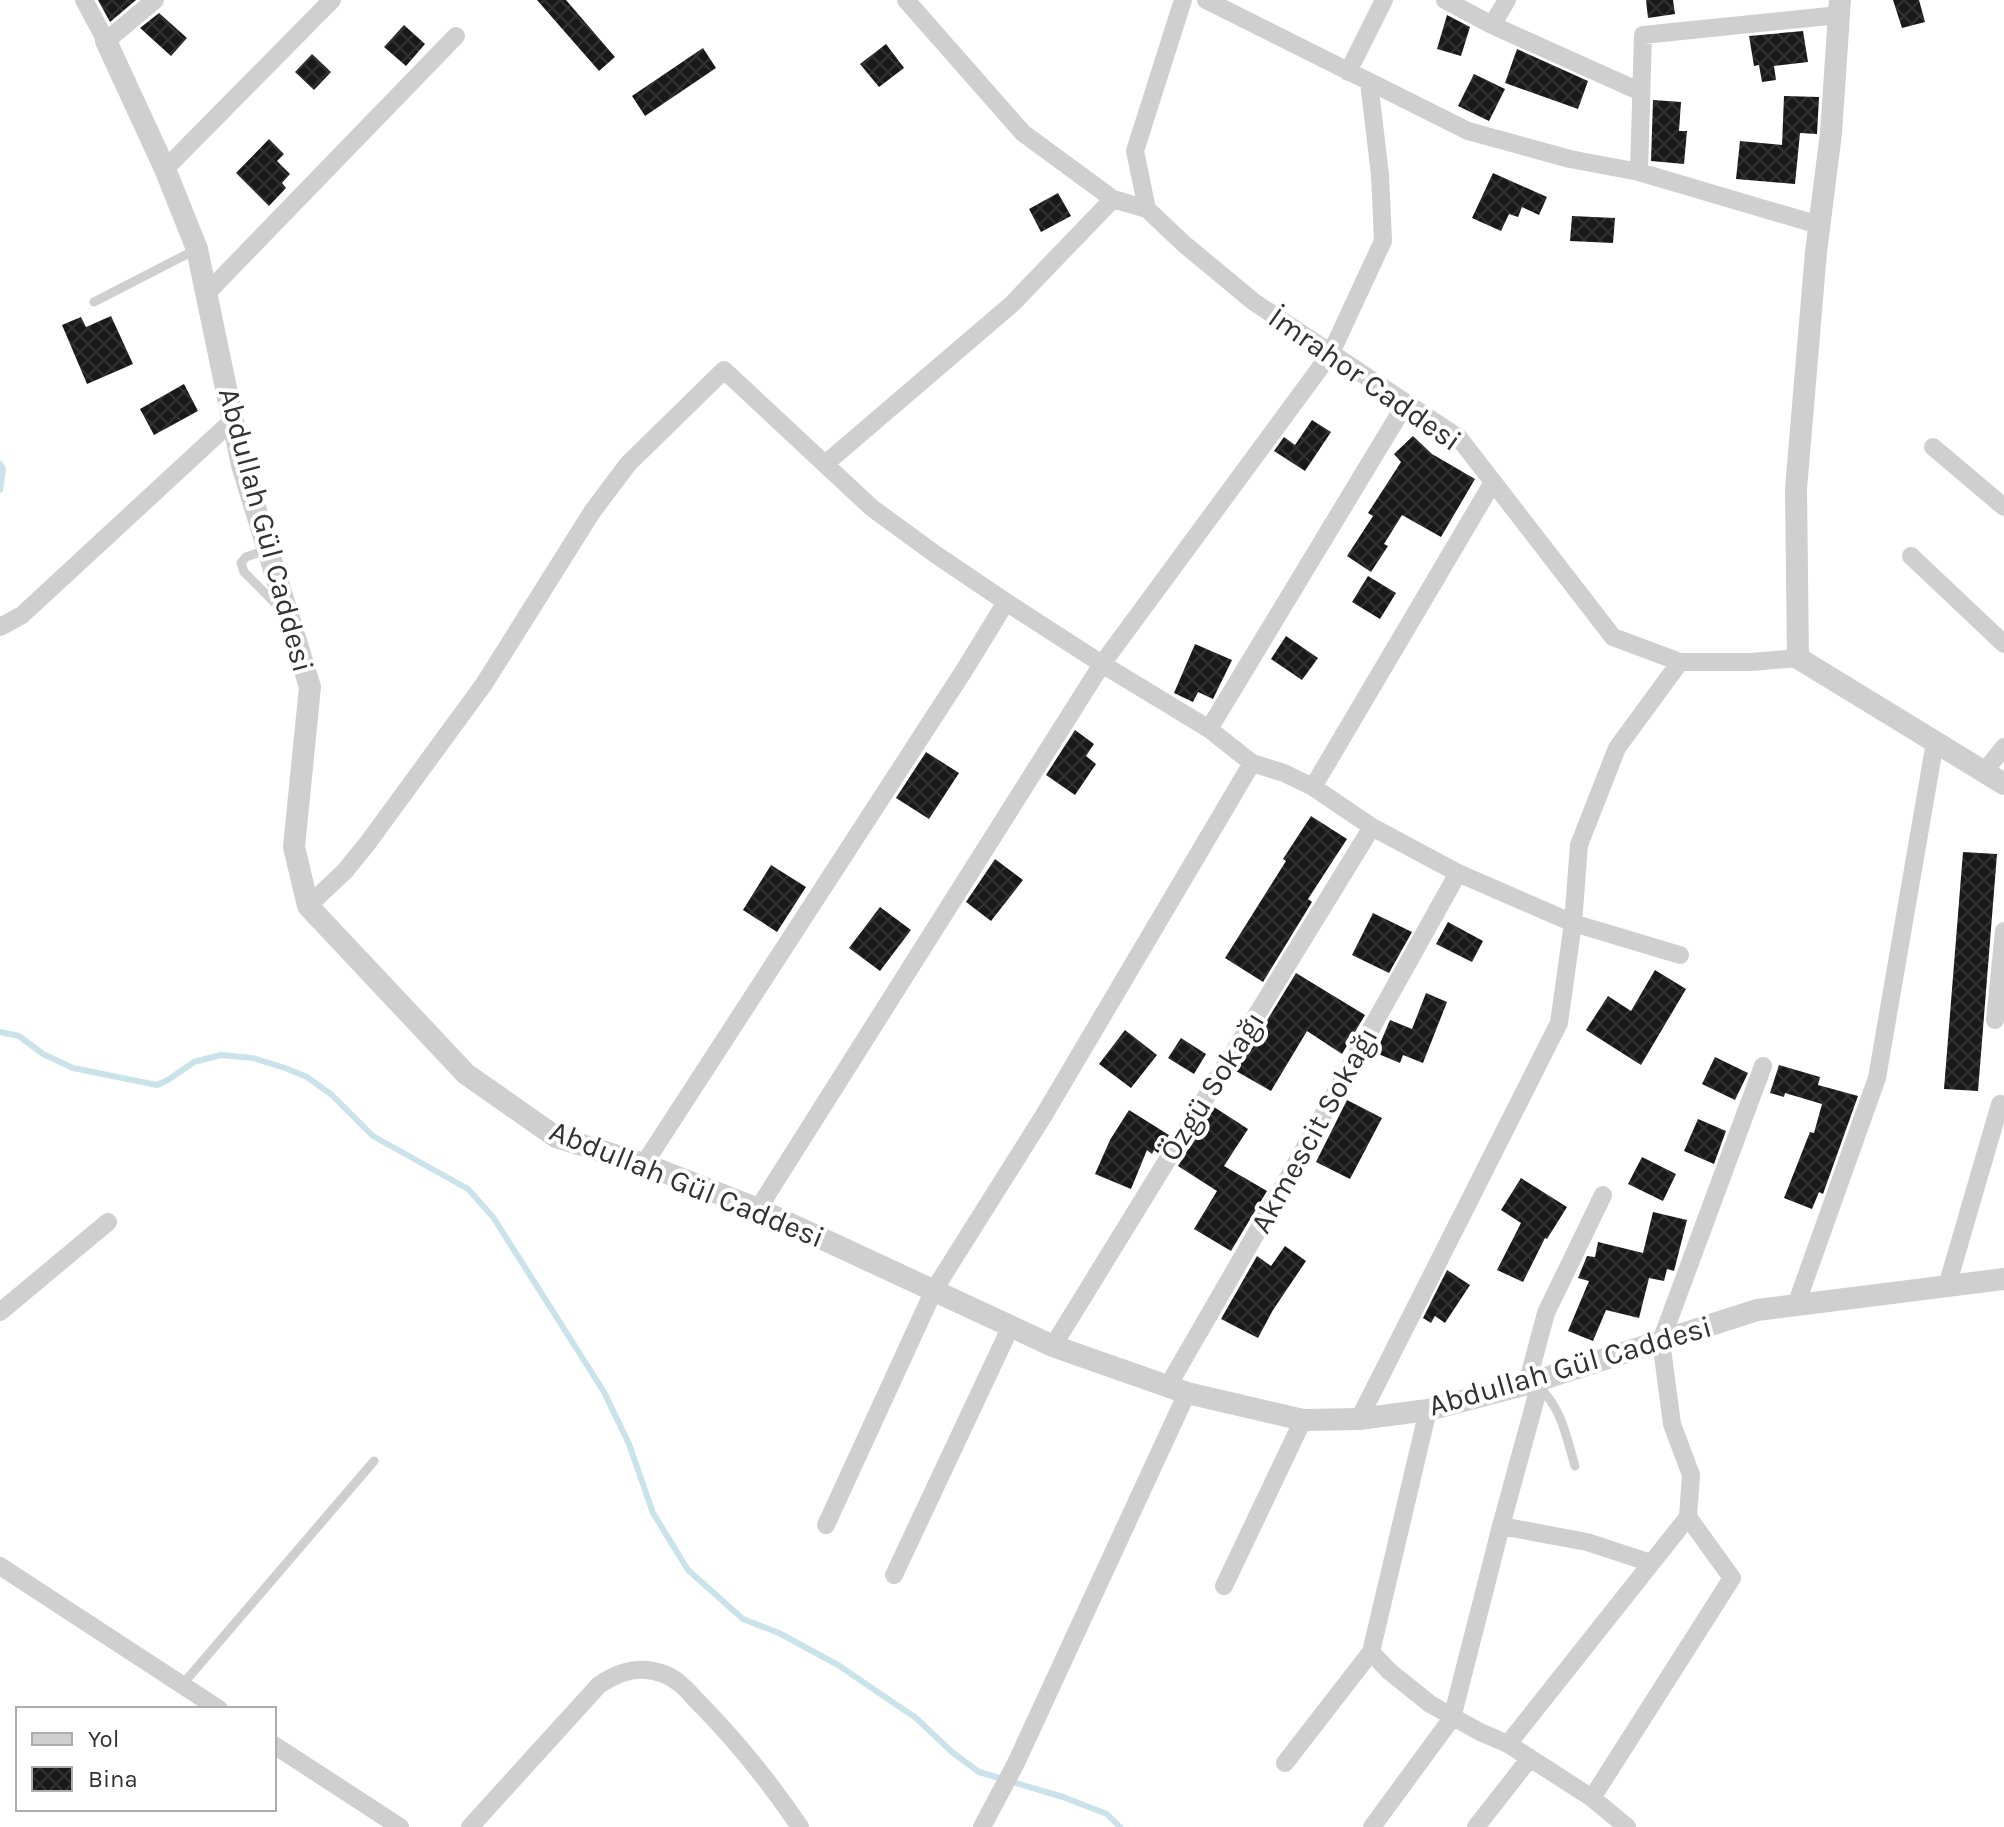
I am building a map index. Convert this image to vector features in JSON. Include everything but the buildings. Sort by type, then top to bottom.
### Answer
[{"type":"street","points":[[84,0],[106,41],[155,0]]},
{"type":"street","points":[[165,169],[332,0]]},
{"type":"street","name":"İmrahor Caddesi","points":[[906,0],[1023,133],[1113,199],[1147,209],[1254,302],[1459,438],[1613,637],[1680,662],[1751,662],[1798,658]]},
{"type":"street","points":[[1147,209],[1135,151],[1183,0]]},
{"type":"street","points":[[1206,0],[1468,131],[1570,159],[1639,172],[1819,225]]},
{"type":"street","points":[[1348,72],[1384,0]]},
{"type":"street","points":[[1445,0],[1492,25],[1641,92]]},
{"type":"street","points":[[1492,25],[1507,0]]},
{"type":"street","points":[[1639,172],[1643,35],[1839,8],[1831,133],[1819,225],[1796,489],[1798,658],[2004,784]]},
{"type":"street","points":[[206,294],[456,36]]},
{"type":"street","name":"Abdullah Gül Caddesi","points":[[106,41],[165,169],[197,249],[242,465],[310,687],[294,847],[308,906],[466,1074],[556,1137],[644,1164],[758,1209],[1053,1346],[1178,1389],[1303,1420],[1359,1419],[1428,1410],[1535,1384],[1757,1310],[2004,1279]]},
{"type":"street","points":[[758,1209],[1102,664],[1331,353],[1383,241],[1380,175],[1369,82]]},
{"type":"street","points":[[825,464],[1012,304],[1113,199]]},
{"type":"street","points":[[308,906],[345,871],[367,844],[484,684],[592,512],[628,464],[724,370],[872,508],[1006,602],[1209,729],[1252,763],[1284,773],[1313,787],[1372,827],[1458,873],[1573,923],[1680,955]]},
{"type":"street","points":[[1209,729],[1406,403]]},
{"type":"street","points":[[0,627],[22,615],[233,420]]},
{"type":"street","points":[[1933,447],[2004,507]]},
{"type":"street","points":[[1313,787],[1493,482]]},
{"type":"street","points":[[1911,556],[2004,644]]},
{"type":"street","points":[[644,1164],[1006,602]]},
{"type":"street","points":[[1359,1419],[1559,1023],[1573,923],[1579,845],[1617,748],[1680,662]]},
{"type":"street","points":[[1796,1305],[1877,1078],[1935,742]]},
{"type":"street","points":[[1984,772],[2004,747]]},
{"type":"street","points":[[826,1525],[934,1290],[1044,1115],[1252,763]]},
{"type":"street","name":"Özgü Sokağı","points":[[1053,1346],[1372,827]]},
{"type":"street","name":"Akmescit Sokağı","points":[[984,1822],[1016,1763],[1178,1389],[1288,1178],[1458,873]]},
{"type":"street","points":[[1995,1020],[2004,931]]},
{"type":"street","points":[[1508,1744],[1688,1517],[1691,1475],[1672,1424],[1661,1341],[1763,1066]]},
{"type":"street","points":[[1947,1286],[2000,1104]]},
{"type":"street","points":[[1372,1827],[1452,1718],[1535,1384],[1546,1313],[1603,1195]]},
{"type":"street","points":[[0,1312],[108,1222]]},
{"type":"street","points":[[894,1575],[1011,1326]]},
{"type":"street","points":[[1285,1763],[1371,1652],[1428,1410]]},
{"type":"street","points":[[1224,1586],[1303,1420]]},
{"type":"street","points":[[1592,1798],[1732,1578],[1688,1517]]},
{"type":"street","points":[[1501,1526],[1587,1542],[1651,1563]]},
{"type":"street","points":[[0,1566],[216,1707]]},
{"type":"street","points":[[1371,1652],[1409,1688],[1452,1718],[1508,1744],[1592,1798],[1627,1827]]},
{"type":"street","points":[[470,1827],[599,1685],[619,1674],[641,1669],[677,1680],[767,1779],[800,1827]]},
{"type":"street","points":[[276,1746],[400,1827]]},
{"type":"street","points":[[1476,1827],[1530,1758]]},
{"type":"lane","points":[[94,302],[197,249]]},
{"type":"lane","points":[[1535,1384],[1551,1398],[1558,1410],[1575,1466]]},
{"type":"lane","points":[[182,1685],[374,1461]]},
{"type":"waterway","points":[[0,464],[3,469],[0,490]]},
{"type":"waterway","points":[[0,1032],[19,1036],[43,1054],[73,1068],[157,1085],[194,1062],[221,1055],[253,1058],[285,1068],[307,1077],[332,1095],[373,1136],[468,1189],[493,1217],[604,1392],[629,1444],[653,1513],[688,1570],[743,1619],[779,1633],[838,1665],[916,1718],[979,1772],[1063,1797],[1107,1814],[1120,1827]]}]
